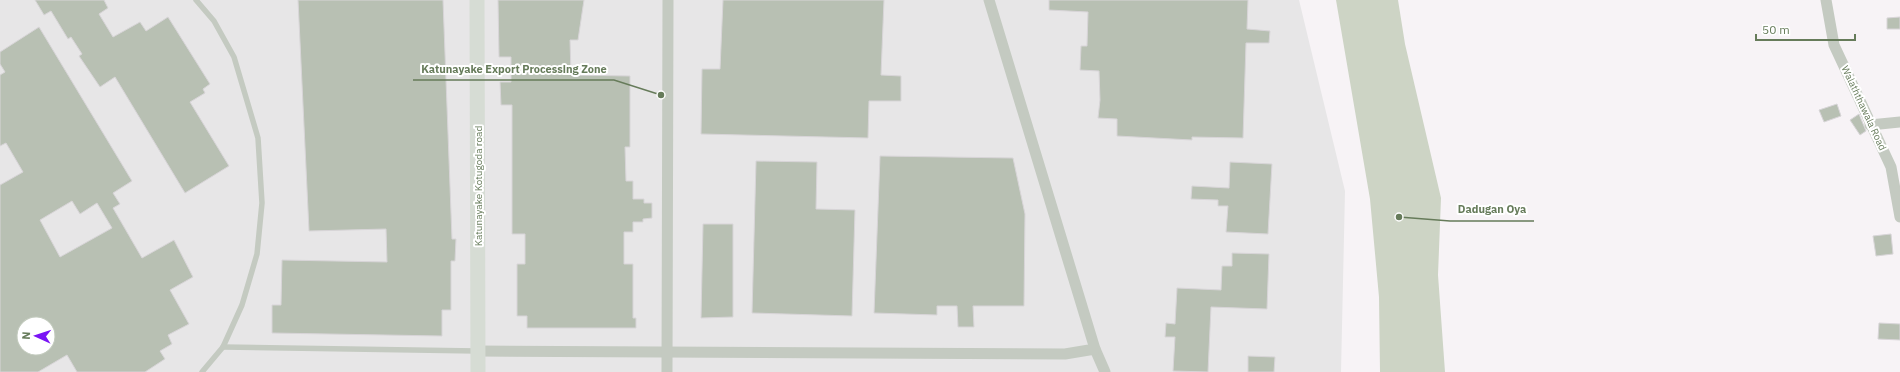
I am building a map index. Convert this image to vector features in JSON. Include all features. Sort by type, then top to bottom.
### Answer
[{"type":"main road","name":"Katunayake Kotugoda road","points":[[477,0],[478,372]]},
{"type":"street","points":[[667,372],[668,0]]},
{"type":"street","points":[[989,0],[1095,349],[1105,372]]},
{"type":"street","name":"Walaththawala Road","points":[[1826,0],[1834,45],[1870,125],[1896,166],[1900,217]]},
{"type":"street","points":[[1870,125],[1900,122]]},
{"type":"street","points":[[478,351],[1065,354],[1095,349]]},
{"type":"lane","points":[[196,0],[214,21],[234,57],[258,138],[262,203],[257,254],[242,305],[223,347],[202,372]]},
{"type":"lane","points":[[223,347],[478,351]]},
{"type":"shaded area","points":[[0,0],[1299,0],[1345,191],[1341,372],[0,372]]},
{"type":"shaded area","points":[[1336,0],[1398,0],[1405,44],[1441,198],[1438,275],[1445,372],[1380,372],[1379,297],[1370,199]]},
{"type":"building","points":[[35,0],[104,0],[108,8],[99,14],[113,37],[140,22],[146,31],[168,17],[210,84],[203,89],[205,93],[190,102],[229,166],[185,193],[115,77],[100,87],[79,56],[82,54],[71,37],[68,39],[51,11],[44,15]]},
{"type":"building","points":[[298,0],[443,0],[452,239],[456,239],[455,261],[451,261],[451,310],[442,310],[442,336],[272,333],[272,305],[281,305],[282,260],[387,262],[386,229],[309,231]]},
{"type":"building","points":[[498,0],[584,0],[578,40],[570,40],[571,75],[630,76],[630,147],[625,147],[626,181],[633,181],[633,199],[644,199],[644,203],[652,203],[652,218],[643,219],[643,222],[633,222],[633,232],[624,232],[624,264],[633,264],[633,318],[636,318],[636,328],[527,328],[527,316],[517,316],[517,264],[525,264],[525,234],[512,234],[512,105],[501,105],[500,82],[511,82],[511,57],[499,57]]},
{"type":"building","points":[[723,0],[884,0],[881,75],[901,76],[901,101],[869,101],[868,138],[701,134],[702,69],[720,69]]},
{"type":"building","points":[[1049,0],[1248,0],[1247,29],[1270,31],[1269,43],[1246,43],[1243,138],[1192,137],[1192,140],[1117,136],[1117,119],[1098,118],[1100,100],[1099,71],[1080,70],[1081,46],[1087,46],[1088,12],[1049,10]]},
{"type":"building","points":[[1900,17],[1900,29],[1887,29],[1887,18]]},
{"type":"building","points":[[39,27],[132,181],[113,193],[120,204],[113,208],[142,258],[174,240],[193,277],[170,290],[189,324],[168,335],[172,344],[160,351],[165,359],[145,372],[77,372],[67,355],[38,372],[0,372],[0,185],[23,172],[6,143],[0,146],[0,75],[5,72],[0,64],[0,52]],"holes":[[[72,201],[80,214],[97,203],[112,228],[60,257],[40,220]]]},
{"type":"building","points":[[1837,104],[1841,116],[1824,122],[1819,110]]},
{"type":"building","points":[[1859,114],[1866,131],[1860,135],[1850,120]]},
{"type":"building","points":[[880,156],[1013,158],[1025,214],[1024,306],[973,306],[974,327],[958,327],[957,306],[937,306],[937,315],[874,313]]},
{"type":"building","points":[[756,161],[817,162],[816,209],[855,210],[852,316],[752,313]]},
{"type":"building","points":[[1230,162],[1272,164],[1268,234],[1226,232],[1228,206],[1218,206],[1218,200],[1191,199],[1192,186],[1229,188]]},
{"type":"building","points":[[703,224],[733,224],[733,317],[701,318]]},
{"type":"building","points":[[1891,234],[1893,254],[1876,256],[1873,236]]},
{"type":"building","points":[[1232,253],[1269,254],[1267,309],[1211,307],[1208,372],[1173,371],[1175,337],[1165,337],[1166,323],[1175,324],[1177,288],[1221,290],[1222,266],[1232,266]]},
{"type":"building","points":[[1879,323],[1900,324],[1900,340],[1878,339]]},
{"type":"building","points":[[1248,356],[1275,357],[1274,372],[1248,372]]},
{"type":"place","name":"Katunayake Export Processing Zone","points":[[661,95]]},
{"type":"place","name":"Dadugan Oya","points":[[1399,217]]}]
